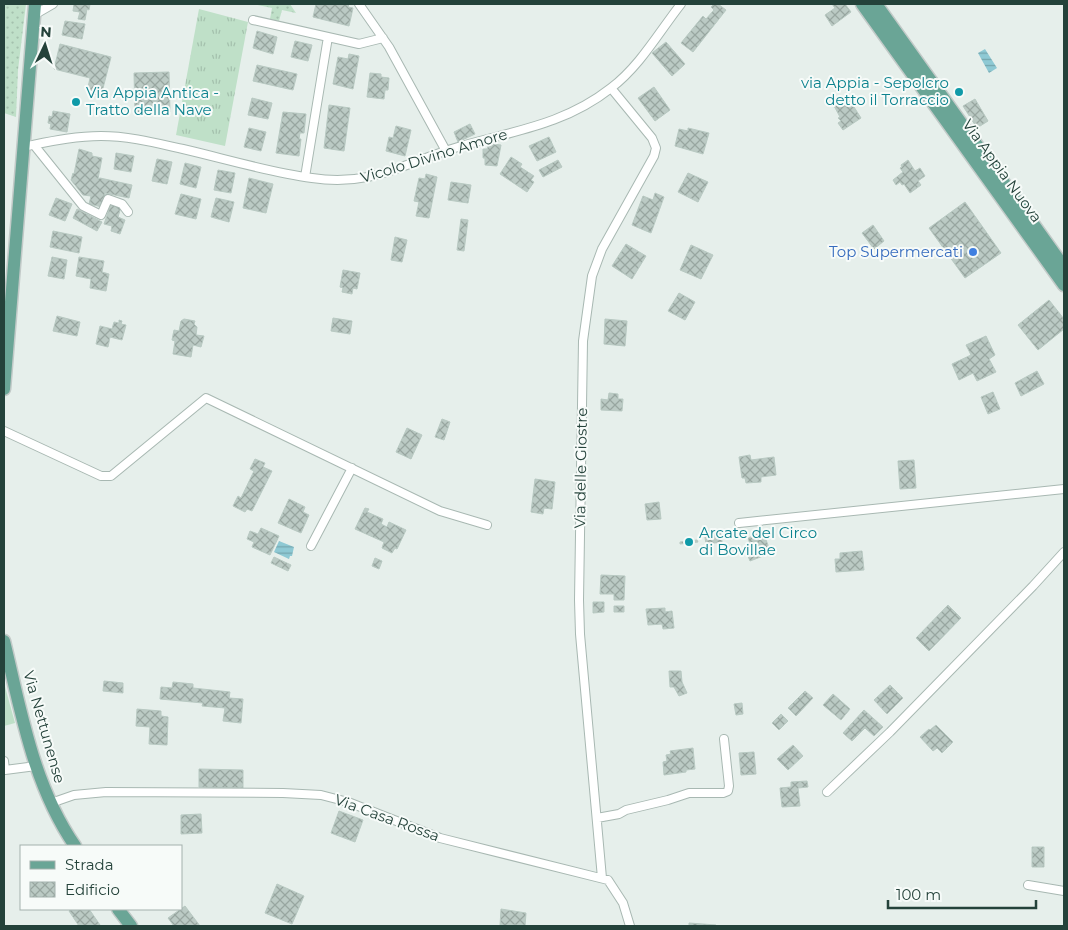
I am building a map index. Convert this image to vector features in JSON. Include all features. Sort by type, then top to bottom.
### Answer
[{"type":"main road","name":"Via Appia Nuova","points":[[862,4],[1064,285]]},
{"type":"main road","name":"Via Appia Nuova","points":[[876,4],[1064,267]]},
{"type":"main road","points":[[4,389],[28,146],[34,9]]},
{"type":"main road","name":"Via Nettunense","points":[[4,641],[36,766],[50,803],[74,845]]},
{"type":"main road","points":[[119,910],[131,926]]},
{"type":"street","points":[[34,9],[53,4]]},
{"type":"street","points":[[360,4],[383,38],[446,151]]},
{"type":"street","name":"Vicolo Divino Amore","points":[[28,146],[93,136],[120,137],[170,146],[305,177],[333,180],[364,178],[396,170],[446,151],[552,122],[573,113],[611,88],[631,70],[681,4]]},
{"type":"street","points":[[253,20],[359,44],[383,38]]},
{"type":"street","points":[[305,177],[328,37]]},
{"type":"street","name":"Via delle Giostre","points":[[602,878],[580,618],[583,341],[588,298],[596,263],[654,156],[656,148],[652,138],[611,88]]},
{"type":"street","points":[[28,146],[83,206],[101,215],[108,199],[122,204],[128,212]]},
{"type":"street","points":[[4,431],[101,476],[111,476],[206,398],[440,511],[487,525]]},
{"type":"street","points":[[311,546],[352,468]]},
{"type":"street","points":[[739,523],[1064,489]]},
{"type":"street","points":[[827,792],[890,732],[1064,552]]},
{"type":"street","points":[[597,818],[619,814],[626,810],[689,794],[723,793],[728,791],[724,739]]},
{"type":"street","points":[[4,761],[5,770],[36,766]]},
{"type":"street","name":"Via Casa Rossa","points":[[50,803],[74,795],[106,792],[320,795],[348,802],[440,838],[602,878]]},
{"type":"street","points":[[602,878],[608,880],[620,898],[630,926]]},
{"type":"street","points":[[1028,886],[1064,891]]},
{"type":"green space","points":[[5,4],[26,4],[18,70],[16,117],[4,113]]},
{"type":"green space","points":[[253,4],[290,4],[296,13],[282,10],[279,21],[270,19],[272,8]]},
{"type":"green space","points":[[199,9],[248,22],[225,146],[176,135]]},
{"type":"green space","points":[[4,683],[15,723],[4,726]]},
{"type":"water","points":[[985,49],[997,68],[989,73],[978,53]]},
{"type":"water","points":[[279,541],[294,547],[292,556],[289,559],[274,552]]},
{"type":"building","points":[[74,4],[90,4],[85,20],[78,19],[80,12],[73,11]]},
{"type":"building","points":[[316,4],[349,4],[348,7],[353,8],[349,26],[313,17]]},
{"type":"building","points":[[714,4],[718,4],[726,10],[693,52],[681,43],[703,16],[706,19],[714,10],[711,7]]},
{"type":"building","points":[[832,4],[845,4],[851,12],[832,26],[825,15],[835,8]]},
{"type":"building","points":[[65,21],[85,24],[82,39],[62,35]]},
{"type":"building","points":[[257,31],[277,37],[273,54],[253,48]]},
{"type":"building","points":[[295,41],[312,45],[308,61],[291,57]]},
{"type":"building","points":[[666,42],[685,64],[672,76],[652,53]]},
{"type":"building","points":[[60,44],[111,57],[101,96],[87,92],[90,78],[54,69]]},
{"type":"building","points":[[349,54],[359,56],[353,89],[333,84],[338,57],[348,59]]},
{"type":"building","points":[[257,65],[297,74],[293,90],[253,81]]},
{"type":"building","points":[[169,72],[170,112],[135,113],[134,73]]},
{"type":"building","points":[[370,73],[381,74],[381,77],[389,78],[388,90],[385,90],[384,99],[367,97]]},
{"type":"building","points":[[654,87],[670,110],[655,121],[638,98]]},
{"type":"building","points":[[252,98],[272,103],[268,119],[248,115]]},
{"type":"building","points":[[855,98],[857,102],[854,104],[856,106],[854,107],[861,118],[843,130],[838,123],[841,121],[838,118],[840,117],[833,104],[841,99],[844,102],[847,100],[849,102]]},
{"type":"building","points":[[975,99],[988,121],[977,128],[963,106]]},
{"type":"building","points":[[329,105],[350,108],[344,151],[324,148]]},
{"type":"building","points":[[53,111],[70,114],[67,132],[50,129],[51,124],[48,123],[49,116],[52,117]]},
{"type":"building","points":[[283,112],[306,114],[304,133],[300,133],[299,139],[301,139],[299,156],[276,153]]},
{"type":"building","points":[[470,124],[475,134],[458,142],[454,132]]},
{"type":"building","points":[[396,126],[411,130],[405,156],[386,151],[389,137],[393,138]]},
{"type":"building","points":[[249,128],[266,132],[261,151],[244,147]]},
{"type":"building","points":[[688,128],[709,133],[703,154],[675,146],[679,129],[688,131]]},
{"type":"building","points":[[549,137],[556,152],[537,161],[529,146]]},
{"type":"building","points":[[492,144],[501,145],[497,166],[485,165],[485,158],[483,158],[483,149],[487,149]]},
{"type":"building","points":[[79,149],[92,153],[92,156],[102,158],[98,179],[132,185],[129,198],[105,193],[102,207],[89,204],[91,196],[83,195],[71,180]]},
{"type":"building","points":[[116,153],[134,156],[131,172],[114,169]]},
{"type":"building","points":[[511,157],[522,164],[520,167],[534,176],[531,180],[534,182],[527,192],[500,174]]},
{"type":"building","points":[[157,159],[172,162],[167,184],[152,181]]},
{"type":"building","points":[[558,160],[562,167],[543,177],[539,170]]},
{"type":"building","points":[[908,160],[915,171],[920,168],[925,176],[918,181],[921,185],[910,193],[904,184],[902,185],[900,182],[896,185],[893,180],[903,172],[900,168],[902,167],[901,165]]},
{"type":"building","points":[[185,163],[201,167],[196,188],[180,184]]},
{"type":"building","points":[[218,170],[235,173],[231,193],[214,190]]},
{"type":"building","points":[[688,173],[708,182],[698,202],[678,192]]},
{"type":"building","points":[[426,174],[437,177],[429,218],[416,216],[419,202],[414,201],[419,178],[425,179]]},
{"type":"building","points":[[249,178],[273,184],[266,213],[243,208]]},
{"type":"building","points":[[451,182],[471,185],[468,203],[448,200]]},
{"type":"building","points":[[655,193],[664,197],[651,233],[632,225],[643,196],[653,200]]},
{"type":"building","points":[[181,194],[201,199],[196,219],[175,214]]},
{"type":"building","points":[[56,198],[72,204],[65,221],[49,215]]},
{"type":"building","points":[[216,198],[234,202],[229,222],[211,217]]},
{"type":"building","points":[[965,202],[1001,253],[965,278],[929,228]]},
{"type":"building","points":[[111,204],[121,207],[118,217],[125,220],[120,234],[111,231],[112,226],[104,224]]},
{"type":"building","points":[[77,209],[102,222],[97,231],[73,218]]},
{"type":"building","points":[[461,219],[468,220],[464,251],[457,250]]},
{"type":"building","points":[[873,225],[884,241],[874,249],[862,233]]},
{"type":"building","points":[[53,231],[82,237],[79,253],[50,247]]},
{"type":"building","points":[[395,237],[407,240],[402,262],[391,260]]},
{"type":"building","points":[[626,244],[646,256],[632,279],[612,266]]},
{"type":"building","points":[[691,245],[713,255],[701,279],[680,270]]},
{"type":"building","points":[[52,257],[67,260],[64,279],[48,276]]},
{"type":"building","points":[[79,257],[104,261],[102,272],[109,274],[106,291],[90,288],[91,279],[76,276]]},
{"type":"building","points":[[343,270],[360,273],[357,289],[353,288],[352,294],[342,292],[343,288],[340,287]]},
{"type":"building","points":[[679,293],[695,302],[685,320],[668,311]]},
{"type":"building","points":[[1049,300],[1064,319],[1064,329],[1038,350],[1018,325]]},
{"type":"building","points":[[57,316],[80,322],[77,336],[53,331]]},
{"type":"building","points":[[333,318],[352,321],[350,334],[331,331]]},
{"type":"building","points":[[184,319],[195,321],[194,324],[197,327],[196,335],[204,336],[201,347],[193,345],[191,357],[173,354],[175,341],[172,340],[174,330],[179,331],[181,321]]},
{"type":"building","points":[[605,319],[627,321],[625,346],[604,344]]},
{"type":"building","points":[[119,320],[122,321],[121,324],[126,325],[122,340],[110,337],[108,347],[96,344],[100,326],[112,329],[114,322],[119,323]]},
{"type":"building","points":[[986,336],[995,355],[989,359],[996,372],[977,381],[973,373],[959,380],[952,364],[971,355],[966,345]]},
{"type":"building","points":[[1037,371],[1044,384],[1021,396],[1015,383]]},
{"type":"building","points":[[993,392],[1000,409],[988,414],[981,397]]},
{"type":"building","points":[[609,393],[618,394],[618,399],[623,399],[622,411],[601,410],[601,399],[608,400]]},
{"type":"building","points":[[442,419],[450,422],[444,440],[435,437]]},
{"type":"building","points":[[407,428],[422,435],[411,459],[396,452]]},
{"type":"building","points":[[750,455],[751,460],[774,457],[776,475],[761,477],[761,482],[746,483],[745,478],[742,478],[739,457]]},
{"type":"building","points":[[255,459],[265,463],[263,467],[272,471],[252,511],[247,509],[245,512],[233,506],[238,496],[241,498],[254,471],[250,469]]},
{"type":"building","points":[[914,460],[916,488],[900,489],[898,461]]},
{"type":"building","points":[[535,479],[555,482],[552,509],[544,508],[543,514],[531,512]]},
{"type":"building","points":[[289,499],[305,507],[303,512],[309,515],[301,533],[278,523]]},
{"type":"building","points":[[659,502],[661,519],[647,520],[645,504]]},
{"type":"building","points":[[365,508],[369,509],[367,512],[383,519],[381,524],[387,527],[389,522],[406,530],[397,549],[395,548],[392,553],[382,548],[384,542],[355,529]]},
{"type":"building","points":[[261,528],[279,536],[270,555],[252,547],[254,542],[247,539],[250,531],[258,534]]},
{"type":"building","points":[[721,529],[722,542],[706,544],[704,531]]},
{"type":"building","points":[[763,532],[771,553],[750,561],[745,549],[751,547],[748,538]]},
{"type":"building","name":"Arcate del Circo di Bovillae","points":[[697,540],[698,542],[680,544],[680,542]]},
{"type":"building","points":[[862,551],[864,570],[836,572],[835,559],[840,559],[840,553]]},
{"type":"building","points":[[274,557],[291,565],[288,571],[271,563]]},
{"type":"building","points":[[375,558],[382,561],[379,569],[372,566]]},
{"type":"building","points":[[601,575],[625,576],[624,600],[614,600],[614,594],[600,594]]},
{"type":"building","points":[[593,602],[604,602],[604,612],[593,613]]},
{"type":"building","points":[[948,605],[961,618],[929,651],[916,638]]},
{"type":"building","points":[[614,606],[624,606],[624,612],[614,612]]},
{"type":"building","points":[[665,608],[665,612],[672,611],[674,628],[663,629],[662,624],[648,625],[646,609]]},
{"type":"building","points":[[669,671],[681,671],[682,682],[687,693],[679,696],[674,687],[670,687]]},
{"type":"building","points":[[104,681],[123,683],[123,693],[103,691]]},
{"type":"building","points":[[173,682],[193,684],[193,688],[230,692],[229,698],[243,699],[241,723],[223,721],[225,708],[202,706],[203,703],[160,699],[161,687],[172,688]]},
{"type":"building","points":[[890,685],[903,698],[887,714],[874,700]]},
{"type":"building","points":[[805,691],[813,698],[796,716],[788,708]]},
{"type":"building","points":[[833,694],[850,709],[841,720],[823,705]]},
{"type":"building","points":[[742,703],[743,714],[736,715],[734,704]]},
{"type":"building","points":[[137,709],[161,711],[161,716],[168,717],[167,745],[149,744],[150,727],[136,726]]},
{"type":"building","points":[[864,710],[883,727],[874,736],[865,728],[852,741],[843,733]]},
{"type":"building","points":[[781,714],[788,721],[779,730],[772,723]]},
{"type":"building","points":[[936,725],[953,742],[942,753],[937,748],[933,751],[920,737]]},
{"type":"building","points":[[793,745],[803,756],[788,770],[777,759]]},
{"type":"building","points":[[693,748],[695,769],[664,775],[663,762],[667,761],[666,755],[671,754],[670,751]]},
{"type":"building","points":[[754,752],[756,774],[741,775],[739,753]]},
{"type":"building","points":[[199,769],[243,770],[243,788],[199,787]]},
{"type":"building","points":[[807,781],[808,787],[798,788],[800,806],[782,807],[780,788],[791,787],[791,782]]},
{"type":"building","points":[[339,811],[363,820],[355,842],[331,833]]},
{"type":"building","points":[[201,814],[202,833],[181,834],[181,815]]},
{"type":"building","points":[[1032,847],[1044,847],[1044,867],[1032,867]]},
{"type":"building","points":[[277,884],[304,896],[292,924],[265,913]]},
{"type":"building","points":[[185,906],[200,926],[174,926],[168,918],[182,910]]},
{"type":"building","points":[[501,909],[526,913],[525,926],[500,926]]},
{"type":"building","points":[[90,910],[100,925],[79,926],[69,911]]},
{"type":"building","points":[[689,923],[716,925],[716,926],[689,926]]},
{"type":"place","name":"via Appia - Sepolcro detto il Torraccio","points":[[959,92]]},
{"type":"place","name":"Via Appia Antica - Tratto della Nave","points":[[76,102]]},
{"type":"place","name":"Top Supermercati","points":[[973,252]]},
{"type":"place","name":"Arcate del Circo di Bovillae","points":[[689,542]]}]
